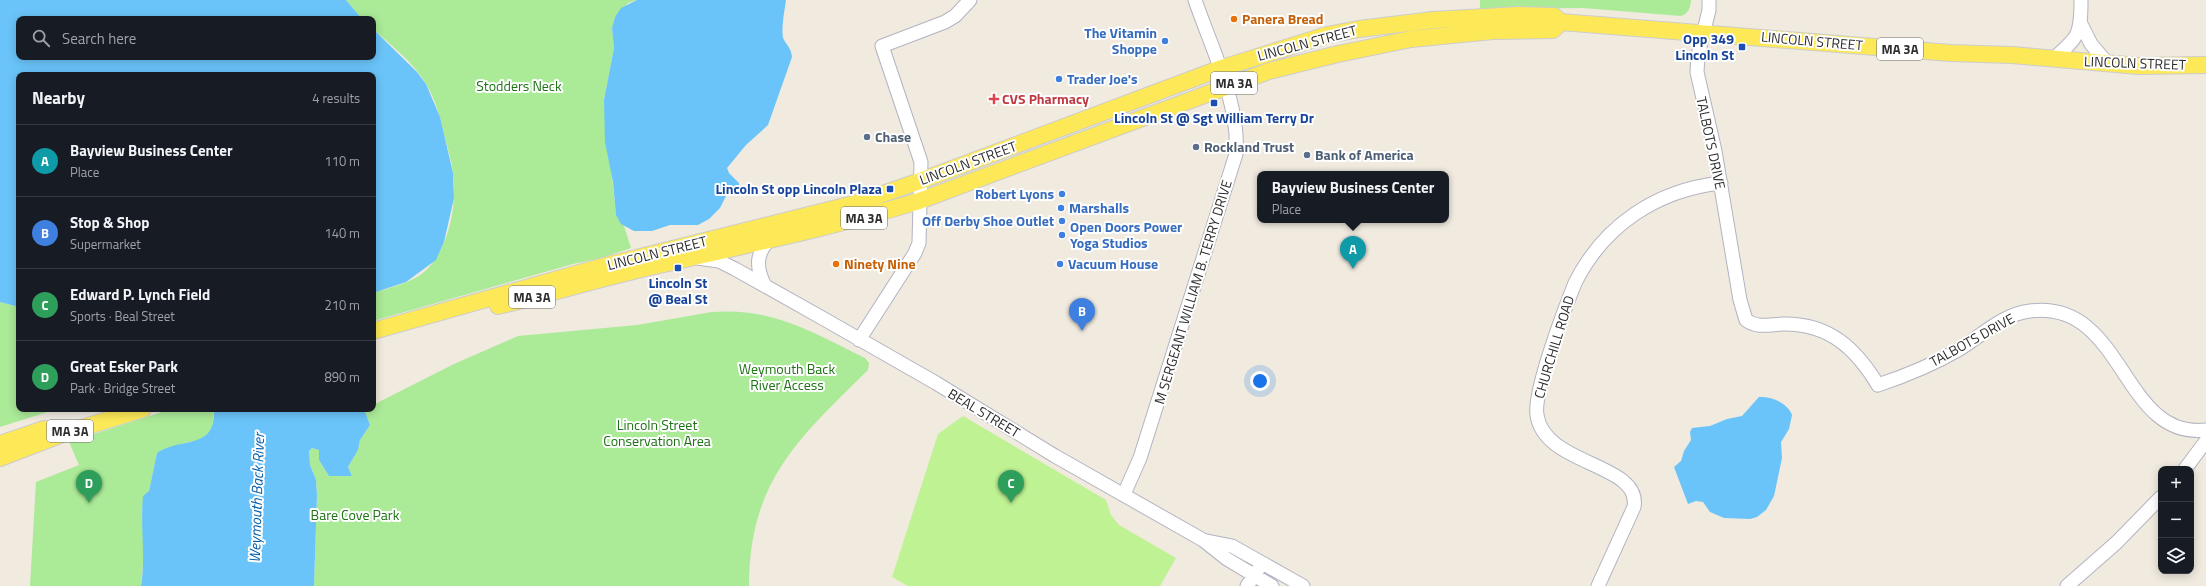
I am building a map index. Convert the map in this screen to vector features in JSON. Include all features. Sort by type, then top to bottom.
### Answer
[{"type":"main road","name":"LINCOLN STREET","points":[[376,330],[604,266],[845,206],[920,181],[1219,69],[1312,40],[1387,25],[1433,20],[1519,15],[1554,16],[1562,22],[1951,53],[2108,64],[2206,65]]},
{"type":"main road","name":"LINCOLN STREET","points":[[376,341],[578,285],[767,242],[872,215],[919,201],[1269,71],[1374,46],[1411,40],[1493,31],[1553,30],[1562,22]]},
{"type":"main road","name":"MA 3A","points":[[0,444],[101,412]]},
{"type":"main road","name":"MA 3A","points":[[0,458],[65,433],[133,412]]},
{"type":"street","points":[[859,340],[916,252],[919,243],[921,162],[882,46],[945,22],[955,16],[970,0]]},
{"type":"street","name":"M SERGEANT WILLIAM B. TERRY DRIVE","points":[[1124,494],[1140,458],[1236,154],[1237,131],[1226,86],[1195,0]]},
{"type":"street","name":"TALBOTS DRIVE","points":[[1709,0],[1709,10],[1698,55],[1697,72],[1716,151],[1740,300],[1746,320],[1751,323],[1803,326],[1826,333],[1859,356],[1878,385],[1946,357],[2011,317],[2029,311],[2056,311],[2080,321],[2094,331],[2134,390],[2155,412],[2179,427],[2197,431],[2206,430]]},
{"type":"street","points":[[2053,59],[2073,41],[2081,24],[2081,0]]},
{"type":"street","points":[[2081,24],[2092,44],[2108,64]]},
{"type":"street","name":"CHURCHILL ROAD","points":[[1598,586],[1634,507],[1634,494],[1627,482],[1570,454],[1545,435],[1537,415],[1538,394],[1574,287],[1583,267],[1602,242],[1637,211],[1656,200],[1695,187],[1721,183]]},
{"type":"street","points":[[765,286],[758,269],[758,261],[759,253],[767,242]]},
{"type":"street","name":"BEAL STREET","points":[[693,258],[719,261],[765,286],[936,383],[1055,456],[1204,540],[1250,581],[1272,586]]},
{"type":"street","points":[[2187,466],[2206,441]]},
{"type":"street","points":[[2067,586],[2116,543],[2158,500]]},
{"type":"street","name":"BEAL STREET","points":[[1204,540],[1232,546],[1303,586]]},
{"type":"street","points":[[1250,581],[1262,563]]},
{"type":"green space","name":"Stodders Neck","points":[[346,0],[637,0],[628,3],[615,17],[612,28],[614,48],[604,100],[616,215],[624,226],[631,248],[601,258],[573,264],[376,320],[376,292],[404,283],[425,272],[437,257],[443,246],[453,210],[454,185],[451,160],[440,117],[433,97],[426,84],[409,62],[376,32],[376,16],[359,16]]},
{"type":"green space","points":[[1480,0],[1691,0],[1689,10],[1686,14],[1681,16],[1583,8],[1480,9]]},
{"type":"green space","points":[[0,302],[16,306],[16,412],[48,412],[0,427]]},
{"type":"green space","name":"Lincoln Street Conservation Area","points":[[712,312],[754,314],[773,318],[810,331],[865,358],[869,363],[868,370],[820,418],[800,441],[783,464],[768,489],[758,518],[751,549],[749,586],[314,586],[317,495],[316,480],[310,465],[309,451],[312,448],[319,450],[319,460],[329,476],[352,476],[348,467],[358,450],[360,440],[370,425],[365,412],[376,412],[376,403],[454,364],[518,336],[637,325]]},
{"type":"green space","points":[[162,412],[214,412],[213,425],[210,432],[203,439],[185,443],[157,453],[149,491],[142,509],[144,553],[141,586],[30,586],[36,482],[79,465],[69,442]]},
{"type":"green space","points":[[963,416],[1106,500],[1111,515],[1119,525],[1176,558],[1160,586],[908,586],[892,577],[938,434]]},
{"type":"water","points":[[0,0],[346,0],[359,16],[16,16],[16,60],[376,60],[376,32],[417,72],[426,84],[440,117],[453,173],[454,198],[444,242],[436,260],[406,282],[376,292],[376,72],[16,72],[16,306],[0,302]]},
{"type":"water","points":[[637,0],[786,0],[783,37],[792,57],[768,125],[746,145],[727,168],[729,173],[739,183],[739,190],[733,194],[727,194],[720,208],[709,219],[698,225],[670,225],[652,231],[634,231],[621,224],[616,215],[613,182],[605,142],[604,100],[614,48],[612,28],[615,17],[621,8]]},
{"type":"water","points":[[1759,397],[1778,401],[1787,407],[1792,415],[1789,429],[1781,442],[1782,458],[1774,496],[1766,510],[1757,517],[1750,519],[1724,518],[1710,512],[1703,502],[1696,501],[1688,504],[1674,467],[1681,461],[1684,451],[1691,440],[1690,432],[1692,428],[1710,426],[1727,419],[1742,416]]},
{"type":"water","name":"Weymouth Back River","points":[[214,412],[365,412],[370,425],[360,440],[358,450],[348,467],[352,476],[329,476],[319,460],[319,450],[312,448],[309,451],[310,465],[316,480],[317,495],[314,586],[141,586],[143,564],[143,496],[149,491],[157,453],[167,448],[203,437],[209,431],[213,422]]},
{"type":"place","name":"Panera Bread","points":[[1234,19]]},
{"type":"place","name":"The Vitamin Shoppe","points":[[1165,41]]},
{"type":"place","name":"Opp 349 Lincoln St","points":[[1742,47]]},
{"type":"place","name":"Trader Joe's","points":[[1059,79]]},
{"type":"place","name":"CVS Pharmacy","points":[[994,99]]},
{"type":"place","name":"Lincoln St @ Sgt William Terry Dr","points":[[1214,103]]},
{"type":"place","name":"Chase","points":[[867,137]]},
{"type":"place","name":"Rockland Trust","points":[[1196,147]]},
{"type":"place","name":"Bank of America","points":[[1307,155]]},
{"type":"place","name":"Lincoln St opp Lincoln Plaza","points":[[890,189]]},
{"type":"place","name":"Robert Lyons","points":[[1062,194]]},
{"type":"place","name":"Marshalls","points":[[1061,208]]},
{"type":"place","name":"Off Derby Shoe Outlet","points":[[1062,221]]},
{"type":"place","name":"Open Doors Power Yoga Studios","points":[[1062,235]]},
{"type":"place","name":"Ninety Nine","points":[[836,264]]},
{"type":"place","name":"Vacuum House","points":[[1060,264]]},
{"type":"place","name":"Lincoln St @ Beal St","points":[[678,268]]},
{"type":"place","name":"Bayview Business Center","points":[[1353,269]]},
{"type":"place","name":"Stop & Shop","points":[[1082,331]]},
{"type":"place","name":"Great Esker Park","points":[[89,503]]},
{"type":"place","name":"Edward P. Lynch Field","points":[[1011,503]]},
{"type":"park label","name":"Weymouth Back River Access","points":[[787,378]]},
{"type":"park label","name":"Bare Cove Park","points":[[355,515]]}]
